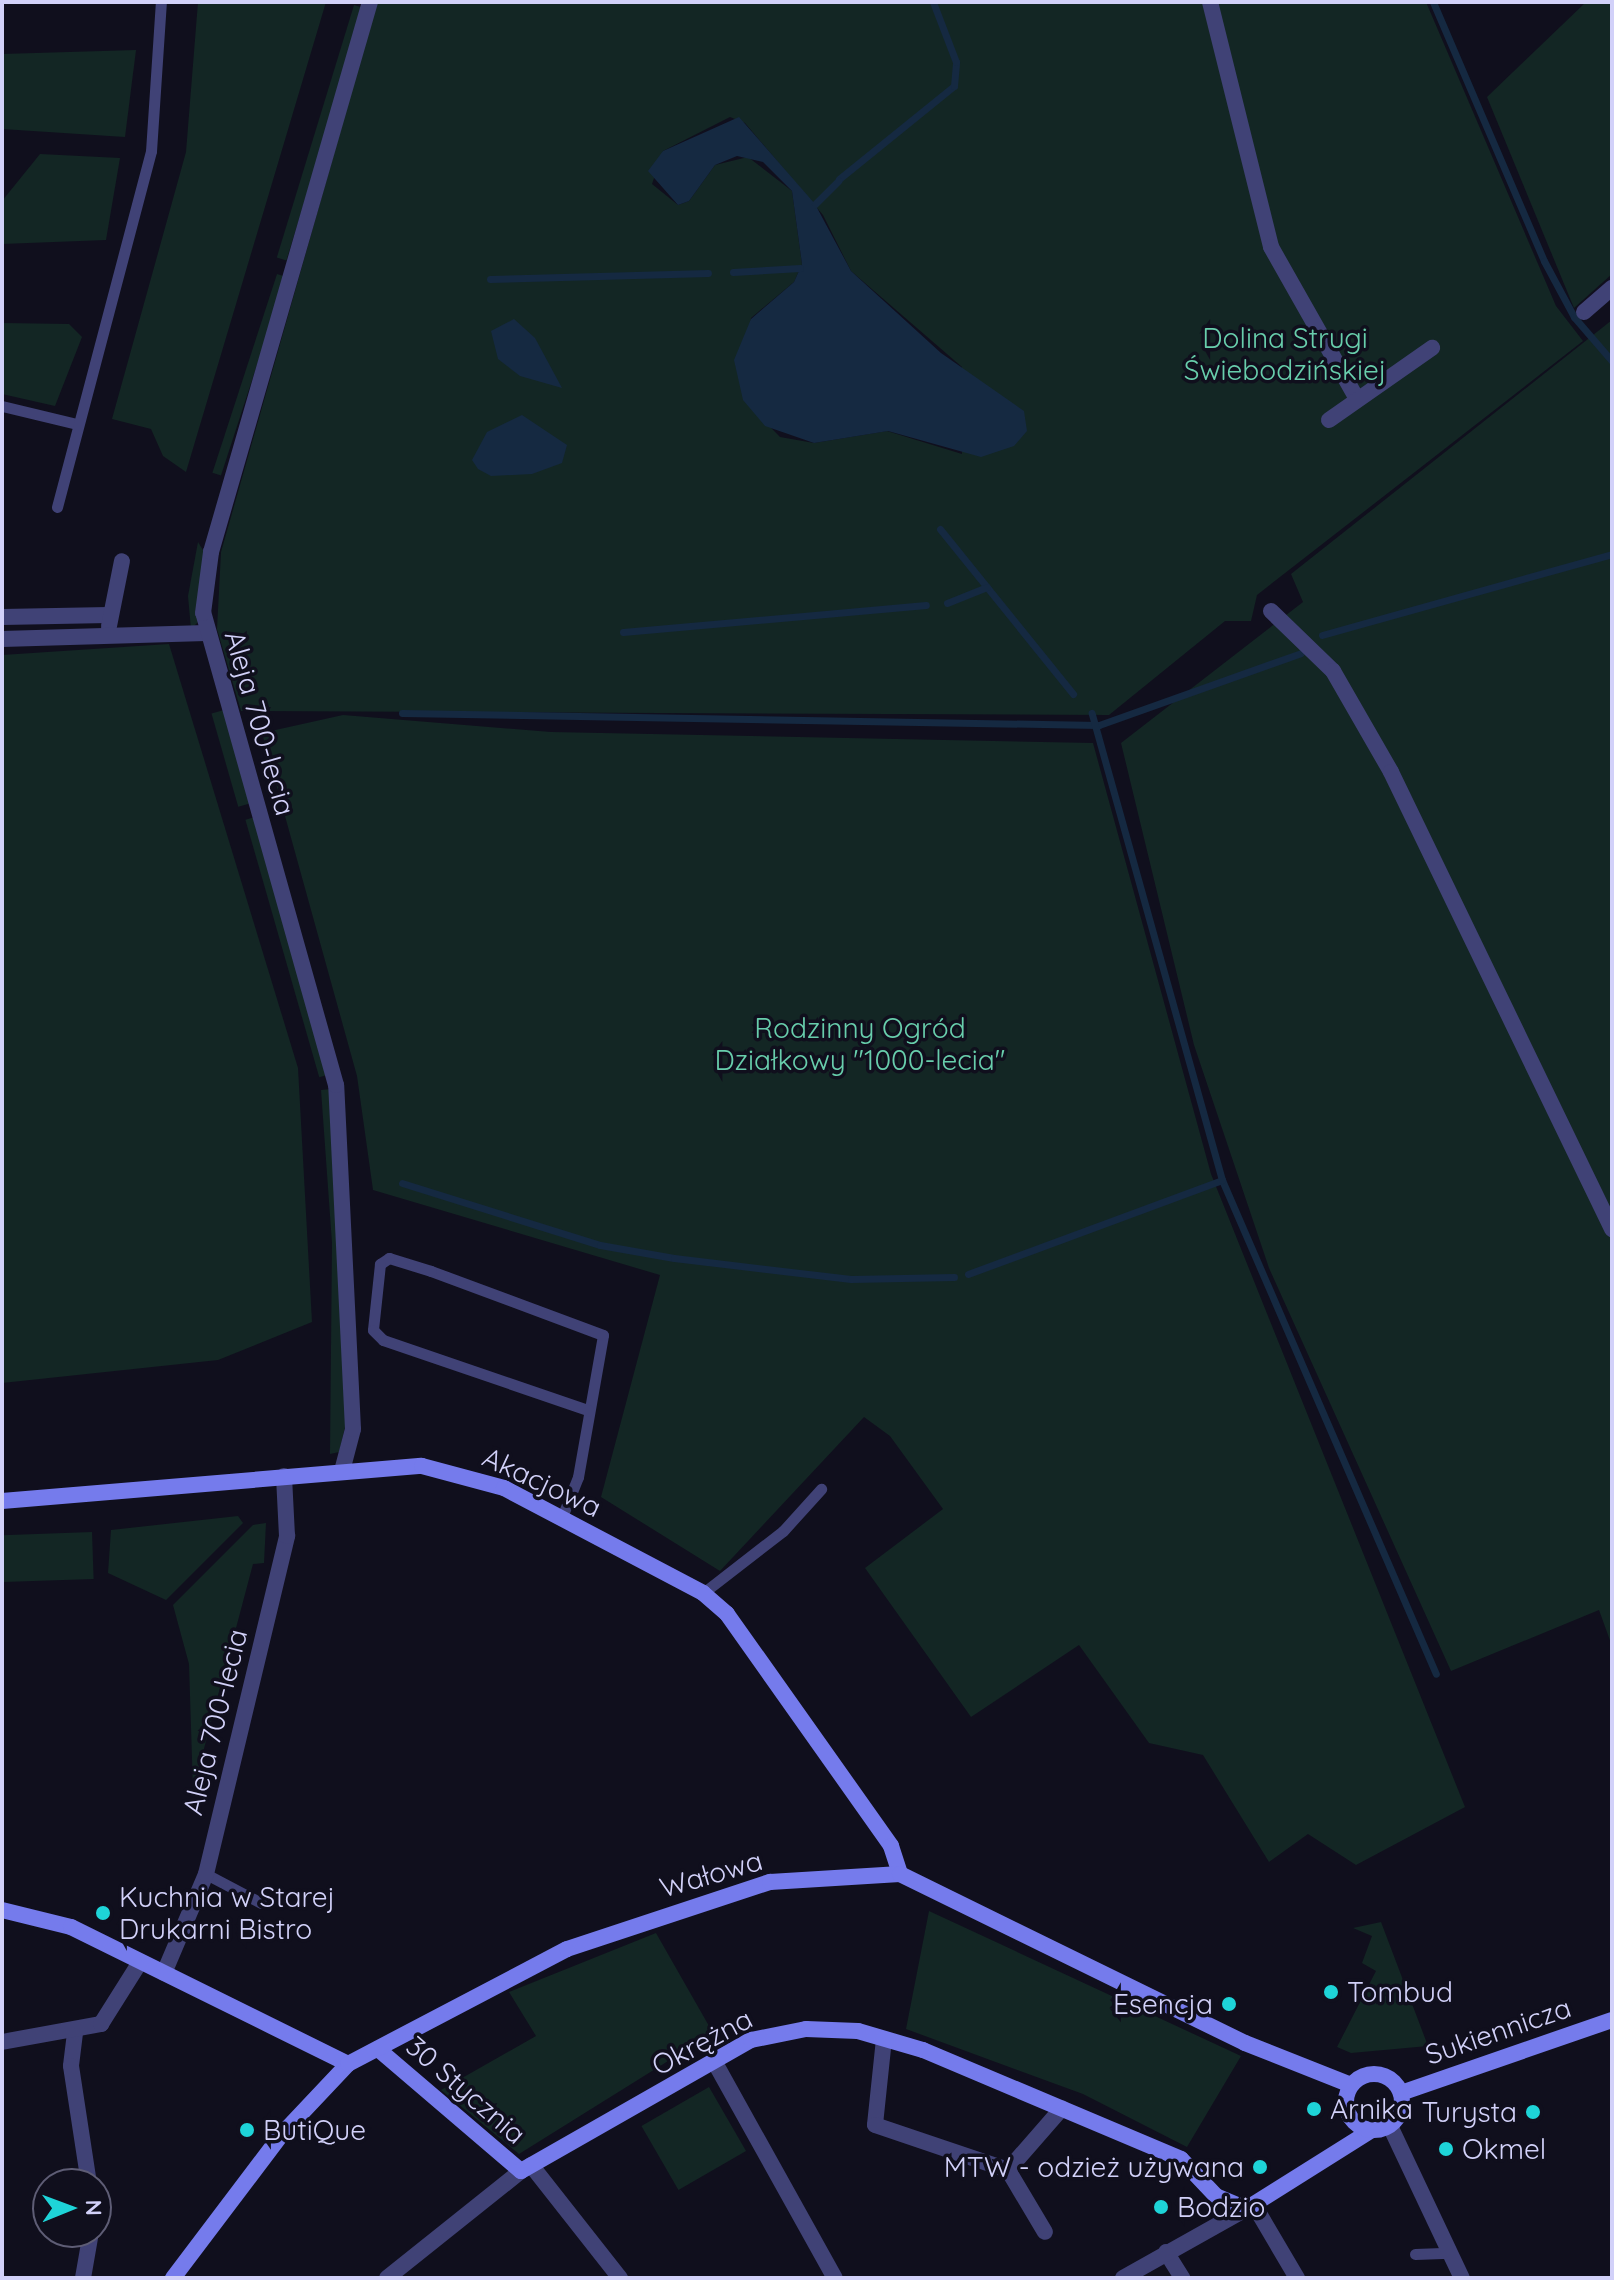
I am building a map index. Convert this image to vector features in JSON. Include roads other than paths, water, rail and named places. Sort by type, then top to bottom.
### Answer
[{"type":"street","name":"Aleja 700-lecia","points":[[342,1471],[353,1429],[336,1085],[206,633],[211,552],[370,2]]},
{"type":"street","points":[[1210,2],[1271,247],[1357,399]]},
{"type":"street","points":[[1584,312],[1612,288]]},
{"type":"street","points":[[1329,420],[1432,348]]},
{"type":"street","points":[[117,636],[109,615],[122,561]]},
{"type":"street","points":[[1271,611],[1299,630],[1343,687],[1446,878],[1612,1229]]},
{"type":"street","points":[[2,617],[109,615]]},
{"type":"street","points":[[2,639],[206,633]]},
{"type":"street","name":"Akacjowa","points":[[2,1501],[342,1471],[454,1470],[562,1517],[703,1593],[741,1632],[823,1748],[891,1846],[900,1874]]},
{"type":"street","name":"Aleja 700-lecia","points":[[164,1973],[206,1874],[287,1536],[284,1476]]},
{"type":"street","name":"Wałowa","points":[[173,2278],[281,2135],[348,2064],[482,1988],[658,1915],[770,1882],[900,1874],[1241,2041],[1351,2085]]},
{"type":"street","points":[[2,1910],[71,1927],[348,2064]]},
{"type":"street","points":[[2,2042],[75,2033],[101,2024],[140,1962]]},
{"type":"street","name":"Sukiennicza","points":[[1401,2093],[1612,2020]]},
{"type":"street","name":"Okrężna","points":[[387,2278],[530,2165],[751,2040],[806,2029],[884,2039],[1062,2108],[1181,2159],[1216,2196],[1250,2207]]},
{"type":"street","points":[[75,2033],[71,2066],[87,2168]]},
{"type":"street","points":[[884,2039],[875,2125],[1008,2170],[1045,2232]]},
{"type":"street","name":"30 Stycznia","points":[[378,2049],[530,2165],[620,2278]]},
{"type":"street","points":[[714,2061],[835,2278]]},
{"type":"street","points":[[1123,2278],[1250,2207],[1372,2130],[1390,2126],[1400,2113],[1401,2093],[1377,2073],[1351,2085],[1350,2117],[1372,2130]]},
{"type":"street","points":[[1008,2170],[1062,2108]]},
{"type":"street","points":[[1390,2126],[1462,2278]]},
{"type":"street","points":[[1250,2207],[1297,2278]]},
{"type":"street","points":[[83,2278],[88,2248]]},
{"type":"street","points":[[1162,2255],[1182,2278]]},
{"type":"lane","points":[[57,507],[151,151],[161,2]]},
{"type":"lane","points":[[2,406],[77,424]]},
{"type":"lane","points":[[562,1517],[578,1477],[603,1335],[431,1271],[389,1258],[380,1264],[373,1330],[383,1340],[588,1410]]},
{"type":"lane","points":[[703,1593],[783,1531],[821,1489]]},
{"type":"lane","points":[[206,1874],[261,1903]]},
{"type":"lane","points":[[1415,2254],[1449,2253]]},
{"type":"water","points":[[739,117],[815,204],[851,271],[941,353],[1024,411],[1027,431],[1014,446],[981,457],[888,431],[814,443],[765,426],[743,400],[734,360],[751,319],[794,282],[802,264],[792,191],[763,162],[737,156],[715,165],[689,201],[678,205],[648,171],[663,151]]},
{"type":"water","points":[[514,319],[535,338],[562,388],[520,376],[498,359],[491,331]]},
{"type":"water","points":[[522,415],[567,445],[562,463],[532,474],[491,476],[478,469],[472,460],[487,432]]},
{"type":"waterway","points":[[839,179],[954,86],[956,62],[933,2]]},
{"type":"waterway","points":[[1433,2],[1544,261],[1574,317],[1612,361]]},
{"type":"waterway","points":[[815,204],[838,181]]},
{"type":"waterway","points":[[733,272],[800,268]]},
{"type":"waterway","points":[[490,279],[708,273]]},
{"type":"waterway","points":[[940,529],[1073,694]]},
{"type":"waterway","points":[[1322,635],[1612,554]]},
{"type":"waterway","points":[[947,603],[987,587]]},
{"type":"waterway","points":[[623,632],[926,605]]},
{"type":"waterway","points":[[402,713],[1099,725],[1301,653]]},
{"type":"waterway","points":[[968,1274],[1222,1180],[1092,713]]},
{"type":"waterway","points":[[1222,1180],[1436,1674]]},
{"type":"waterway","points":[[402,1183],[600,1245],[674,1258],[851,1279],[954,1277]]},
{"type":"place","name":"Kuchnia w Starej Drukarni Bistro","points":[[103,1913]]},
{"type":"place","name":"Tombud","points":[[1331,1992]]},
{"type":"place","name":"Esencja","points":[[1229,2004]]},
{"type":"place","name":"Arnika","points":[[1314,2109]]},
{"type":"place","name":"Turysta","points":[[1533,2112]]},
{"type":"place","name":"ButiQue","points":[[247,2130]]},
{"type":"place","name":"Okmel","points":[[1446,2149]]},
{"type":"place","name":"MTW - odzież używana","points":[[1260,2167]]},
{"type":"place","name":"Bodzio","points":[[1161,2207]]},
{"type":"park label","name":"Dolina Strugi Świebodzińskiej","points":[[1285,354]]},
{"type":"park label","name":"Rodzinny Ogród Działkowy \"1000-lecia\"","points":[[860,1044]]}]
